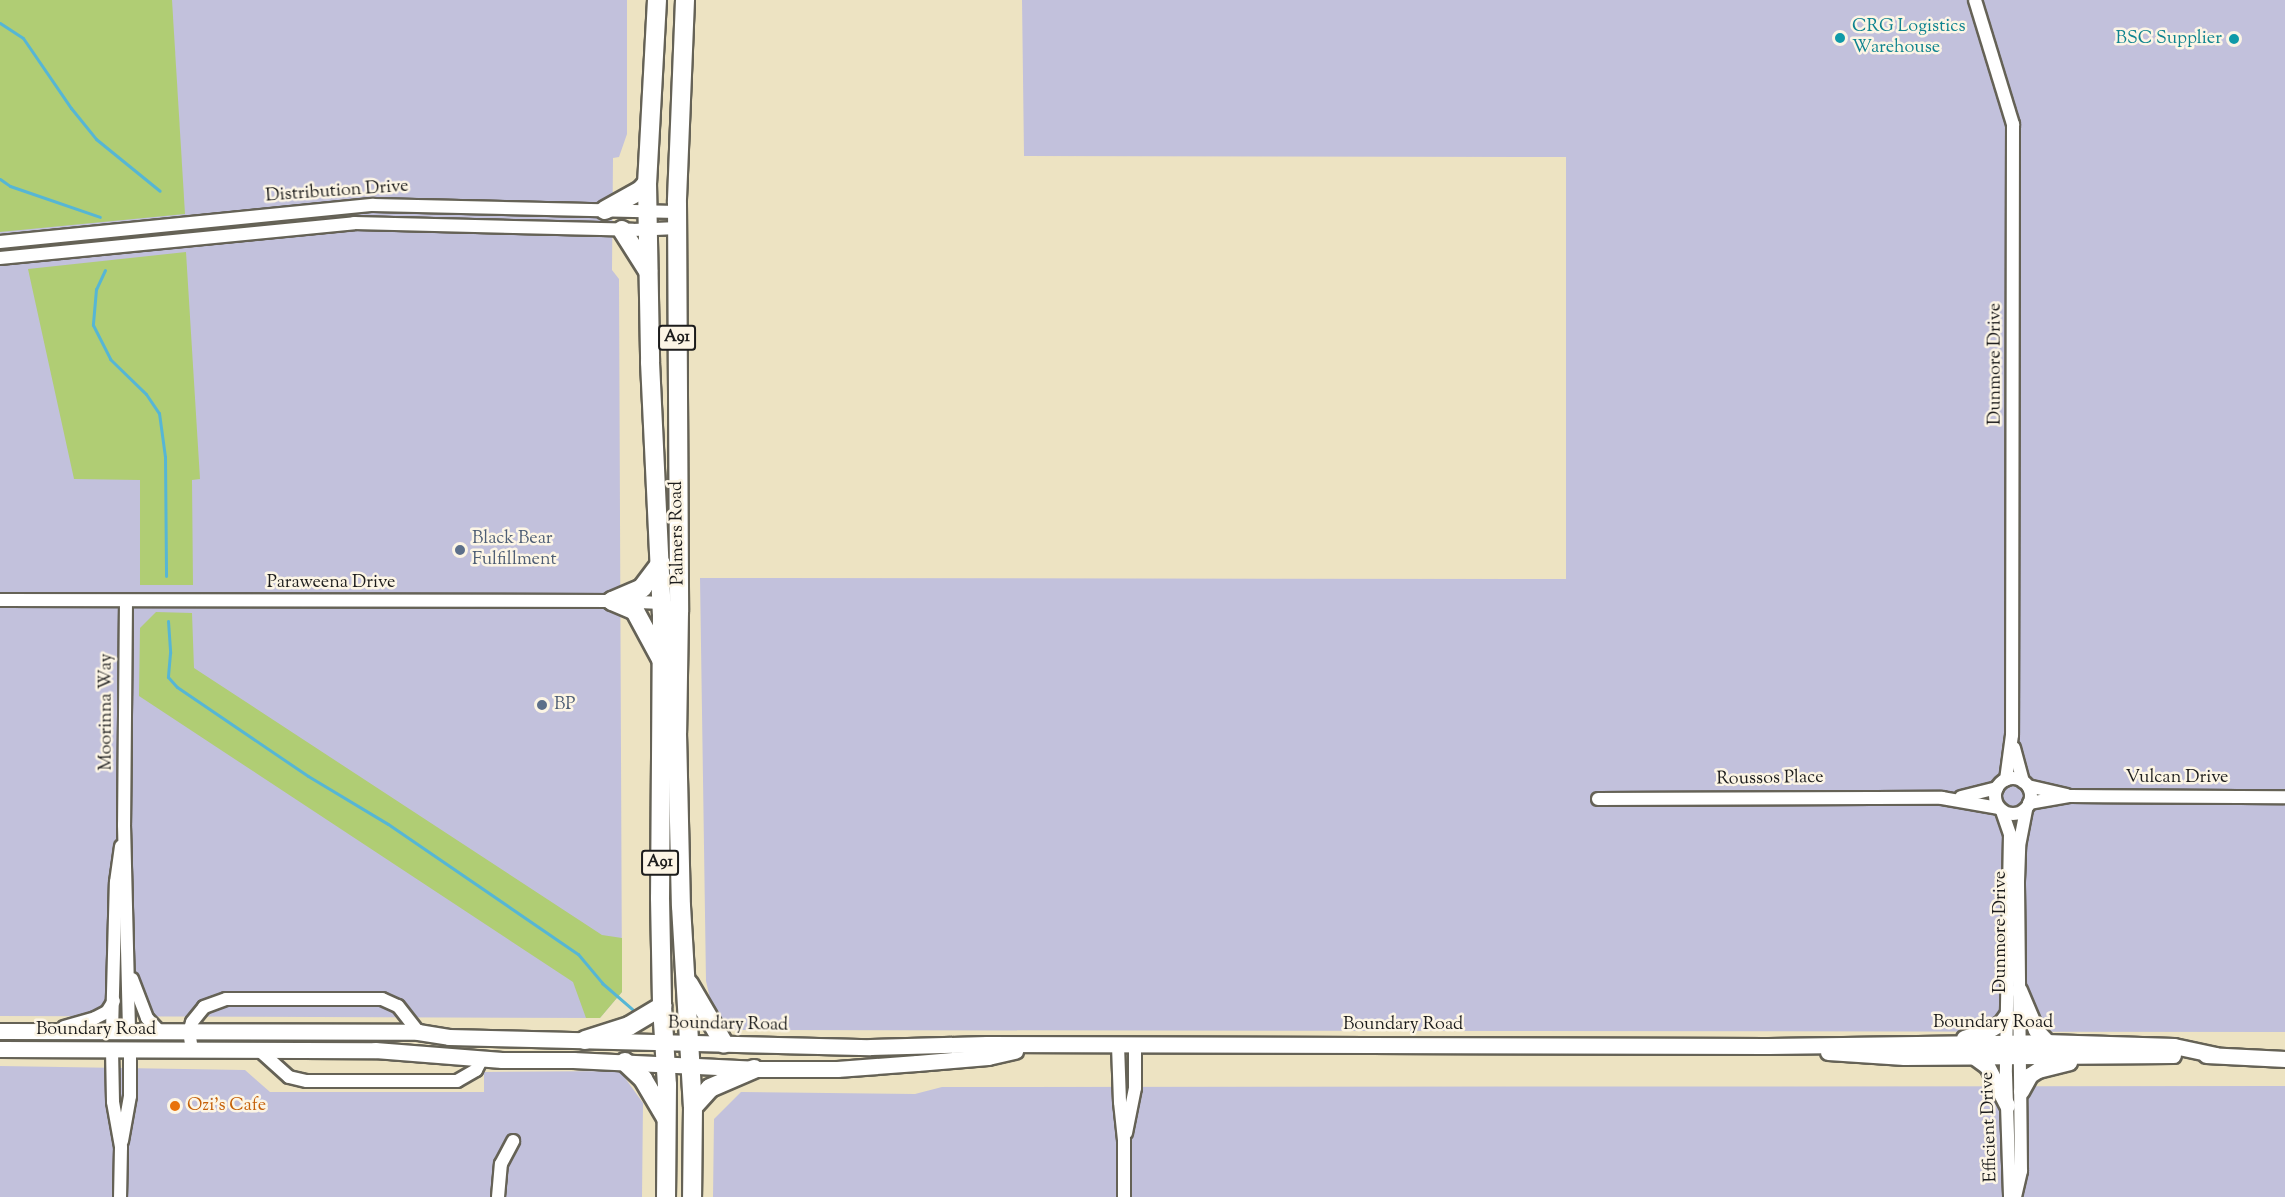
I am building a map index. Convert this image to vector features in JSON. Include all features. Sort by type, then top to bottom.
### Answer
[{"type":"highway","name":"Palmers Road","points":[[657,0],[647,220],[662,603],[662,1006],[666,1064]]},
{"type":"highway","name":"Palmers Road","points":[[685,0],[677,220],[679,591],[677,733],[681,906],[691,1066]]},
{"type":"highway","points":[[605,210],[641,190],[647,183]]},
{"type":"highway","points":[[622,230],[648,271]]},
{"type":"highway","points":[[612,601],[642,588],[661,563]]},
{"type":"highway","points":[[612,601],[635,611],[662,660]]},
{"type":"highway","points":[[687,980],[724,1044]]},
{"type":"highway","points":[[585,1040],[629,1026],[662,1006]]},
{"type":"highway","points":[[625,1062],[643,1079],[667,1119]]},
{"type":"highway","name":"A91","points":[[666,1064],[666,1197]]},
{"type":"highway","name":"A91","points":[[691,1066],[692,1197]]},
{"type":"highway","points":[[693,1107],[710,1088],[754,1069]]},
{"type":"main road","points":[[2019,990],[2036,1030],[2047,1042]]},
{"type":"main road","points":[[1937,1043],[1983,1033],[2001,1023],[2006,1016]]},
{"type":"main road","name":"Boundary Road","points":[[0,1031],[417,1032],[450,1037],[664,1043],[926,1046],[1768,1046],[1937,1043],[2101,1055],[2216,1055],[2285,1059]]},
{"type":"main road","points":[[112,1031],[112,1049]]},
{"type":"main road","points":[[129,1032],[130,1050]]},
{"type":"main road","points":[[450,1037],[474,1046],[482,1059]]},
{"type":"main road","name":"Boundary Road","points":[[1768,1046],[1904,1057],[1973,1056],[2047,1042],[2174,1046],[2216,1055]]},
{"type":"main road","points":[[926,1046],[946,1053],[947,1060]]},
{"type":"main road","name":"Boundary Road","points":[[0,1049],[375,1050],[482,1059],[625,1062],[754,1069],[837,1069],[988,1057],[1038,1046]]},
{"type":"main road","points":[[2021,1091],[2030,1075],[2038,1070],[2101,1055]]},
{"type":"main road","points":[[1973,1056],[1987,1066],[2007,1105]]},
{"type":"street","name":"Dunmore Drive","points":[[1975,0],[2013,124],[2015,432],[2012,735],[2001,784]]},
{"type":"street","name":"Distribution Drive","points":[[1,241],[294,211],[396,205],[605,210],[647,220],[677,220]]},
{"type":"street","points":[[396,205],[396,222]]},
{"type":"street","points":[[441,224],[442,205]]},
{"type":"street","points":[[476,206],[476,225]]},
{"type":"street","name":"Distribution Drive","points":[[2,258],[354,223],[396,222],[622,230],[647,220]]},
{"type":"street","points":[[198,222],[200,240]]},
{"type":"street","points":[[1,241],[2,258]]},
{"type":"street","points":[[662,603],[679,591]]},
{"type":"street","name":"Paraweena Drive","points":[[0,600],[612,601],[662,603],[679,612]]},
{"type":"street","name":"Moorinna Way","points":[[126,600],[124,825],[129,1032]]},
{"type":"street","name":"Dunmore Drive","points":[[2012,735],[2026,784]]},
{"type":"street","points":[[2001,784],[2026,784],[2028,806],[2012,814],[2001,809],[1995,799],[2001,784]]},
{"type":"street","name":"Roussos Place","points":[[1598,799],[1942,798],[1969,796],[2001,784]]},
{"type":"street","name":"Vulcan Drive","points":[[2026,784],[2070,796]]},
{"type":"street","name":"Vulcan Drive","points":[[2028,806],[2070,796],[2285,797]]},
{"type":"street","name":"Roussos Place","points":[[1942,798],[2001,809]]},
{"type":"street","name":"Dunmore Drive","points":[[2014,1049],[2019,990],[2019,846],[2028,806]]},
{"type":"street","name":"Dunmore Drive","points":[[2001,809],[2010,834],[2006,1016],[2014,1049]]},
{"type":"street","name":"Moorinna Way","points":[[112,1031],[116,882],[124,825]]},
{"type":"street","name":"Moorinna Way","points":[[128,966],[147,1018],[160,1032]]},
{"type":"street","points":[[192,1050],[189,1032],[192,1022],[210,1003],[226,999],[382,999],[398,1006],[417,1032]]},
{"type":"street","points":[[48,1031],[95,1018],[107,1012],[114,1001]]},
{"type":"street","points":[[1118,1045],[1124,1140],[1124,1197]]},
{"type":"street","points":[[1124,1140],[1135,1088],[1135,1046]]},
{"type":"street","points":[[112,1049],[113,1102],[121,1147]]},
{"type":"street","name":"Efficient Drive","points":[[2012,1197],[2021,1171],[2021,1091],[2014,1049]]},
{"type":"street","name":"Efficient Drive","points":[[2012,1197],[2007,1105],[2014,1049]]},
{"type":"street","points":[[120,1197],[121,1147],[130,1096],[130,1050]]},
{"type":"street","points":[[259,1050],[289,1077],[307,1081],[457,1081],[476,1070],[482,1059]]},
{"type":"street","points":[[498,1197],[501,1164],[513,1141]]},
{"type":"shaded area","points":[[0,0],[627,0],[627,134],[619,157],[613,158],[612,270],[619,279],[622,992],[600,1018],[0,1016]]},
{"type":"shaded area","points":[[1022,0],[2285,0],[2285,1032],[725,1030],[714,1016],[706,981],[700,578],[1566,579],[1566,157],[1024,156]]},
{"type":"shaded area","points":[[0,1066],[245,1070],[270,1092],[484,1092],[484,1072],[620,1071],[643,1103],[642,1197],[0,1197]]},
{"type":"shaded area","points":[[2285,1086],[2285,1197],[713,1197],[714,1119],[741,1092],[915,1094],[942,1087]]},
{"type":"green space","points":[[0,0],[172,0],[185,214],[0,232]]},
{"type":"green space","points":[[186,252],[200,479],[192,480],[193,585],[140,585],[140,480],[74,479],[28,269]]},
{"type":"green space","points":[[156,612],[192,613],[194,668],[602,935],[622,938],[622,992],[600,1018],[586,1018],[573,982],[139,696],[140,628]]},
{"type":"waterway","points":[[0,23],[23,38],[71,108],[96,139],[160,191]]},
{"type":"waterway","points":[[0,179],[10,186],[100,217]]},
{"type":"waterway","points":[[105,270],[96,289],[93,325],[110,359],[146,394],[159,413],[165,457],[166,576]]},
{"type":"waterway","points":[[168,621],[170,653],[168,677],[177,687],[308,776],[388,824],[578,954],[602,983],[632,1009]]},
{"type":"place","name":"CRG Logistics Warehouse","points":[[1840,38]]},
{"type":"place","name":"BSC Supplier","points":[[2234,39]]},
{"type":"place","name":"Black Bear Fulfillment","points":[[460,550]]},
{"type":"place","name":"BP","points":[[542,705]]},
{"type":"place","name":"Ozi's Cafe","points":[[175,1106]]}]
